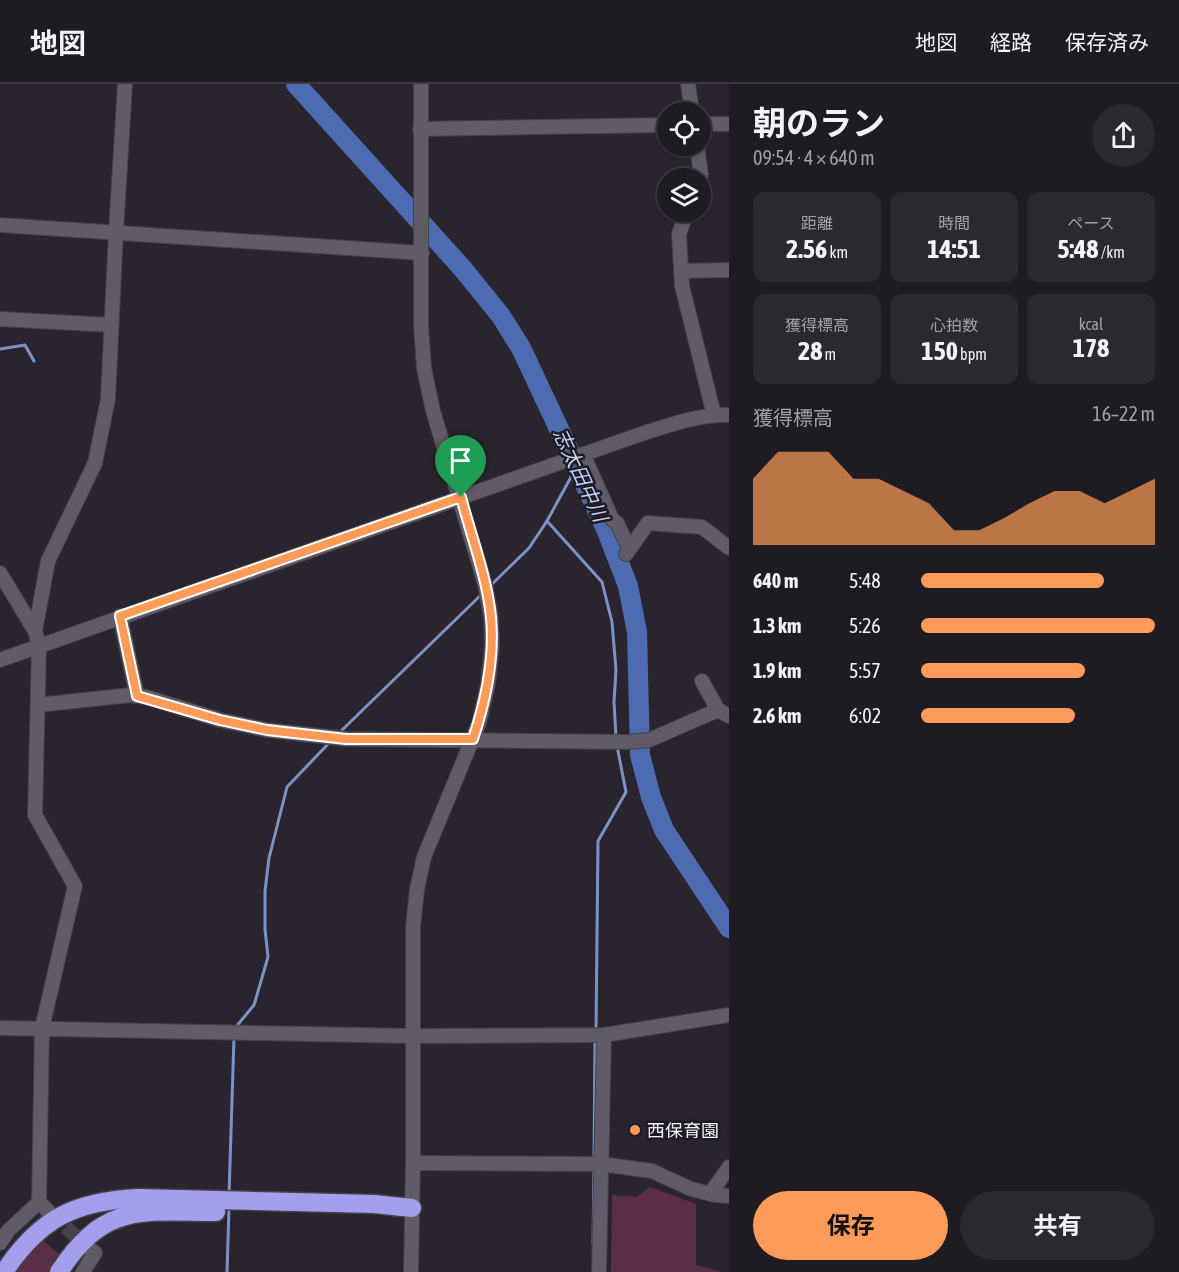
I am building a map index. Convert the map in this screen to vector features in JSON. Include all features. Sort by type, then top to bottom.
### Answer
[{"type":"highway","points":[[4,1272],[22,1247],[45,1224],[62,1214],[100,1201],[139,1198],[374,1204],[412,1208]]},
{"type":"highway","points":[[59,1272],[87,1237],[111,1220],[125,1215],[156,1212],[374,1214],[412,1208]]},
{"type":"street","points":[[0,1243],[8,1231],[44,1207],[42,1028],[75,886],[36,815],[37,638],[48,561],[95,463],[108,399],[125,84]]},
{"type":"street","points":[[411,1272],[413,927],[417,889],[424,856],[473,739],[488,684],[492,646],[491,617],[485,584],[461,497],[433,411],[424,368],[421,326],[423,236],[421,84]]},
{"type":"street","points":[[688,84],[691,102]]},
{"type":"street","points":[[711,124],[729,124]]},
{"type":"street","points":[[420,129],[657,125]]},
{"type":"street","points":[[683,222],[679,234],[682,286],[714,415]]},
{"type":"street","points":[[0,225],[422,253]]},
{"type":"street","points":[[681,271],[729,270]]},
{"type":"street","points":[[0,319],[111,325]]},
{"type":"street","points":[[0,660],[37,638],[120,616],[676,423],[714,415],[729,415]]},
{"type":"street","points":[[581,455],[612,519],[617,524],[627,551],[648,523],[702,527],[729,549]]},
{"type":"street","points":[[0,573],[37,638]]},
{"type":"street","points":[[120,616],[137,696]]},
{"type":"street","points":[[38,705],[137,696],[220,720],[267,730],[346,739],[649,741],[723,713],[702,681]]},
{"type":"street","points":[[0,1028],[414,1036],[604,1035],[729,1016]]},
{"type":"street","points":[[599,1272],[604,1035]]},
{"type":"street","points":[[413,1163],[602,1164],[652,1170],[692,1189],[729,1196]]},
{"type":"street","points":[[710,1194],[729,1167]]},
{"type":"street","points":[[83,1272],[95,1253],[89,1248]]},
{"type":"shaded area","points":[[650,1187],[696,1204],[696,1265],[722,1272],[611,1272],[612,1195],[637,1197]]},
{"type":"shaded area","points":[[39,1237],[62,1257],[52,1272],[13,1272]]},
{"type":"waterway","name":"志太田中川","points":[[296,84],[463,269],[501,316],[521,348],[606,529],[628,586],[637,632],[640,755],[651,797],[664,830],[729,928]]},
{"type":"waterway","points":[[0,349],[25,345],[34,361]]},
{"type":"waterway","points":[[489,587],[529,548],[547,521],[577,466]]},
{"type":"waterway","points":[[547,521],[602,582],[612,622],[616,670],[614,702],[616,737]]},
{"type":"waterway","points":[[339,733],[483,593]]},
{"type":"waterway","points":[[235,1028],[254,1005],[268,957],[265,891],[269,858],[287,787],[330,742]]},
{"type":"waterway","points":[[596,1031],[598,841],[626,792],[617,746]]},
{"type":"waterway","points":[[229,1195],[234,1037]]},
{"type":"waterway","points":[[594,1160],[595,1038]]},
{"type":"waterway","points":[[593,1244],[594,1167]]},
{"type":"waterway","points":[[227,1272],[229,1208]]},
{"type":"tunnel","points":[[50,1213],[89,1248]]},
{"type":"place","name":"西保育園","points":[[635,1130]]},
{"type":"route","points":[[461,497],[485,584],[491,617],[492,646],[488,684],[473,739],[346,739],[267,730],[220,720],[137,696],[120,616],[461,497]]}]
